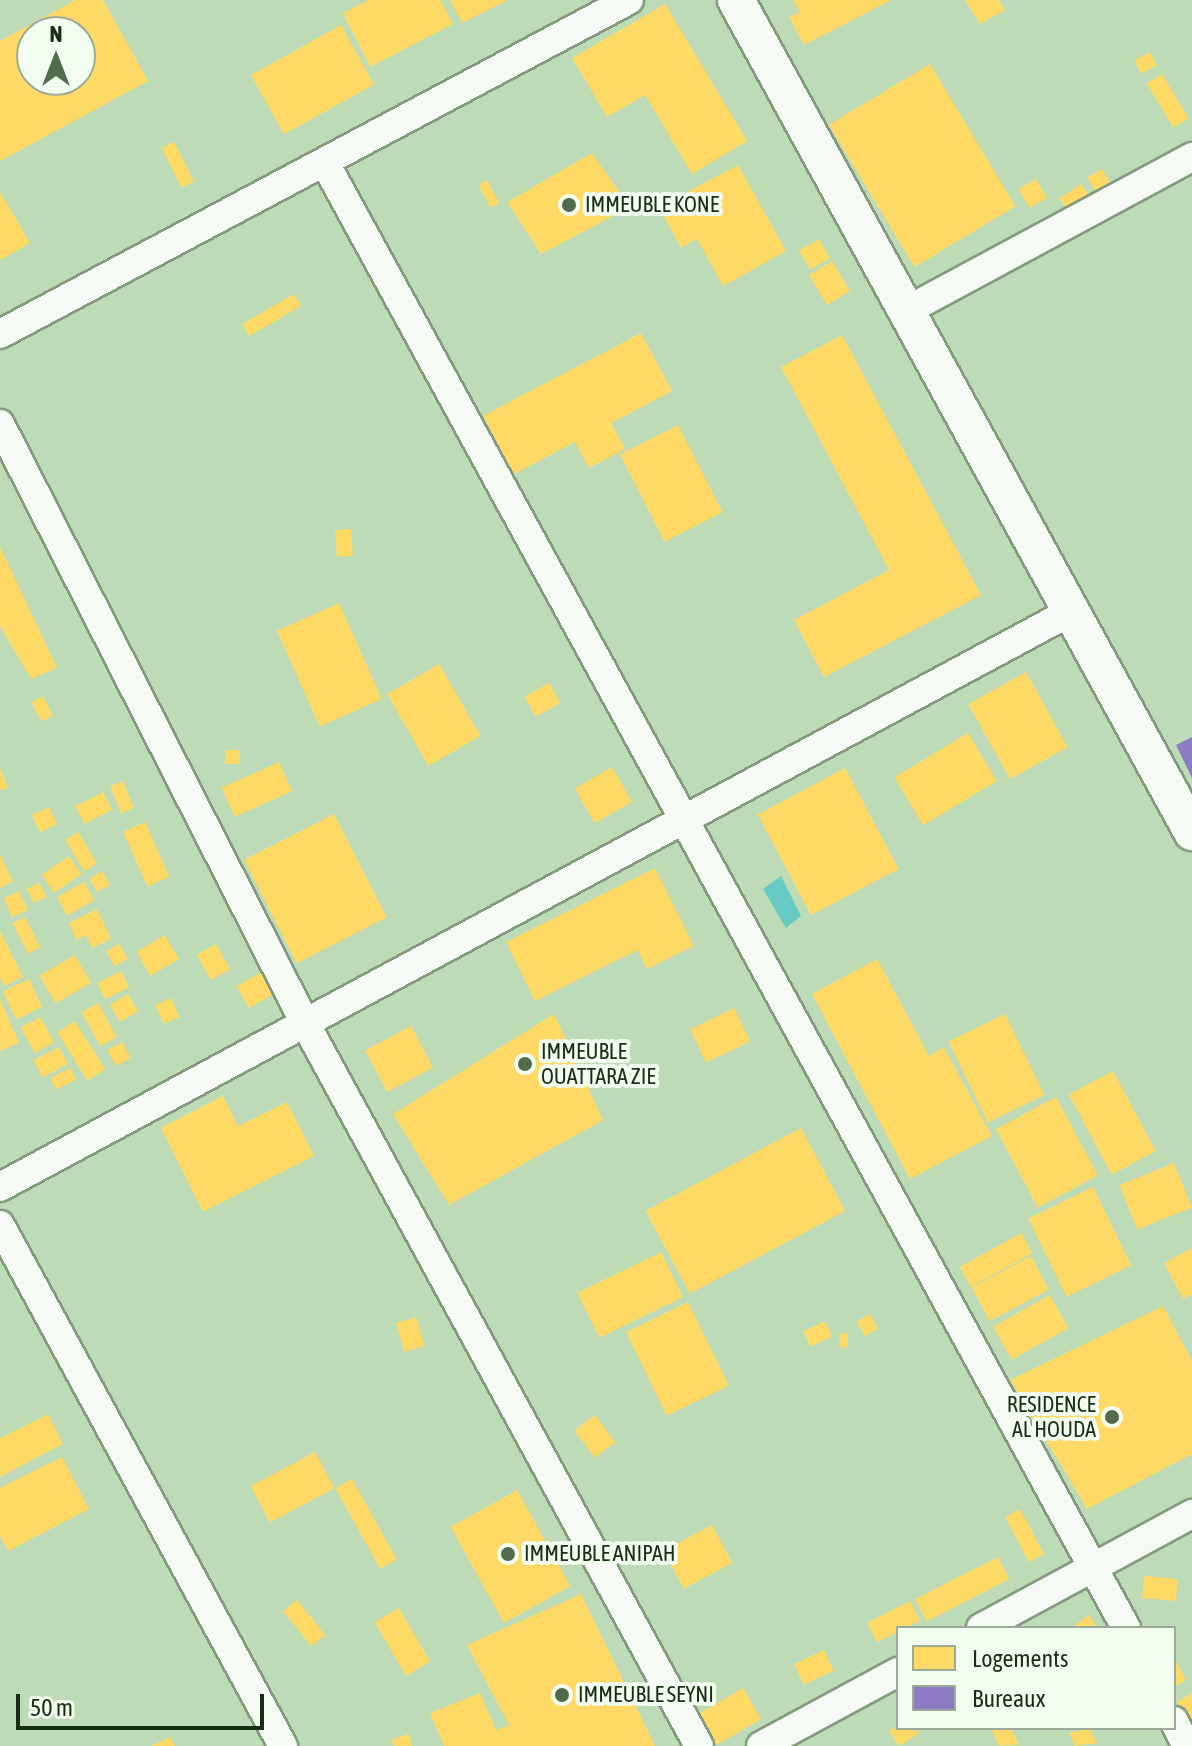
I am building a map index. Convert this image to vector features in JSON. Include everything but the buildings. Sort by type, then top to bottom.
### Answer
[{"type":"street","points":[[0,334],[629,0]]},
{"type":"street","points":[[736,0],[1192,832]]},
{"type":"street","points":[[906,311],[1192,157]]},
{"type":"street","points":[[325,163],[686,818],[1125,1626]]},
{"type":"street","points":[[0,424],[305,1023],[699,1746]]},
{"type":"street","points":[[0,1187],[1070,612]]},
{"type":"street","points":[[0,1225],[283,1746]]},
{"type":"street","points":[[985,1626],[1192,1514]]},
{"type":"street","points":[[761,1746],[896,1673]]},
{"type":"street","points":[[1176,1725],[1187,1746]]},
{"type":"water","points":[[781,876],[801,916],[786,928],[763,889]]},
{"type":"place","name":"IMMEUBLE KONE","points":[[569,205]]},
{"type":"place","name":"IMMEUBLE OUATTARA ZIE","points":[[525,1064]]},
{"type":"place","name":"RESIDENCE AL HOUDA","points":[[1112,1417]]},
{"type":"place","name":"IMMEUBLE ANIPAH","points":[[508,1554]]},
{"type":"place","name":"IMMEUBLE SEYNI","points":[[562,1695]]}]
